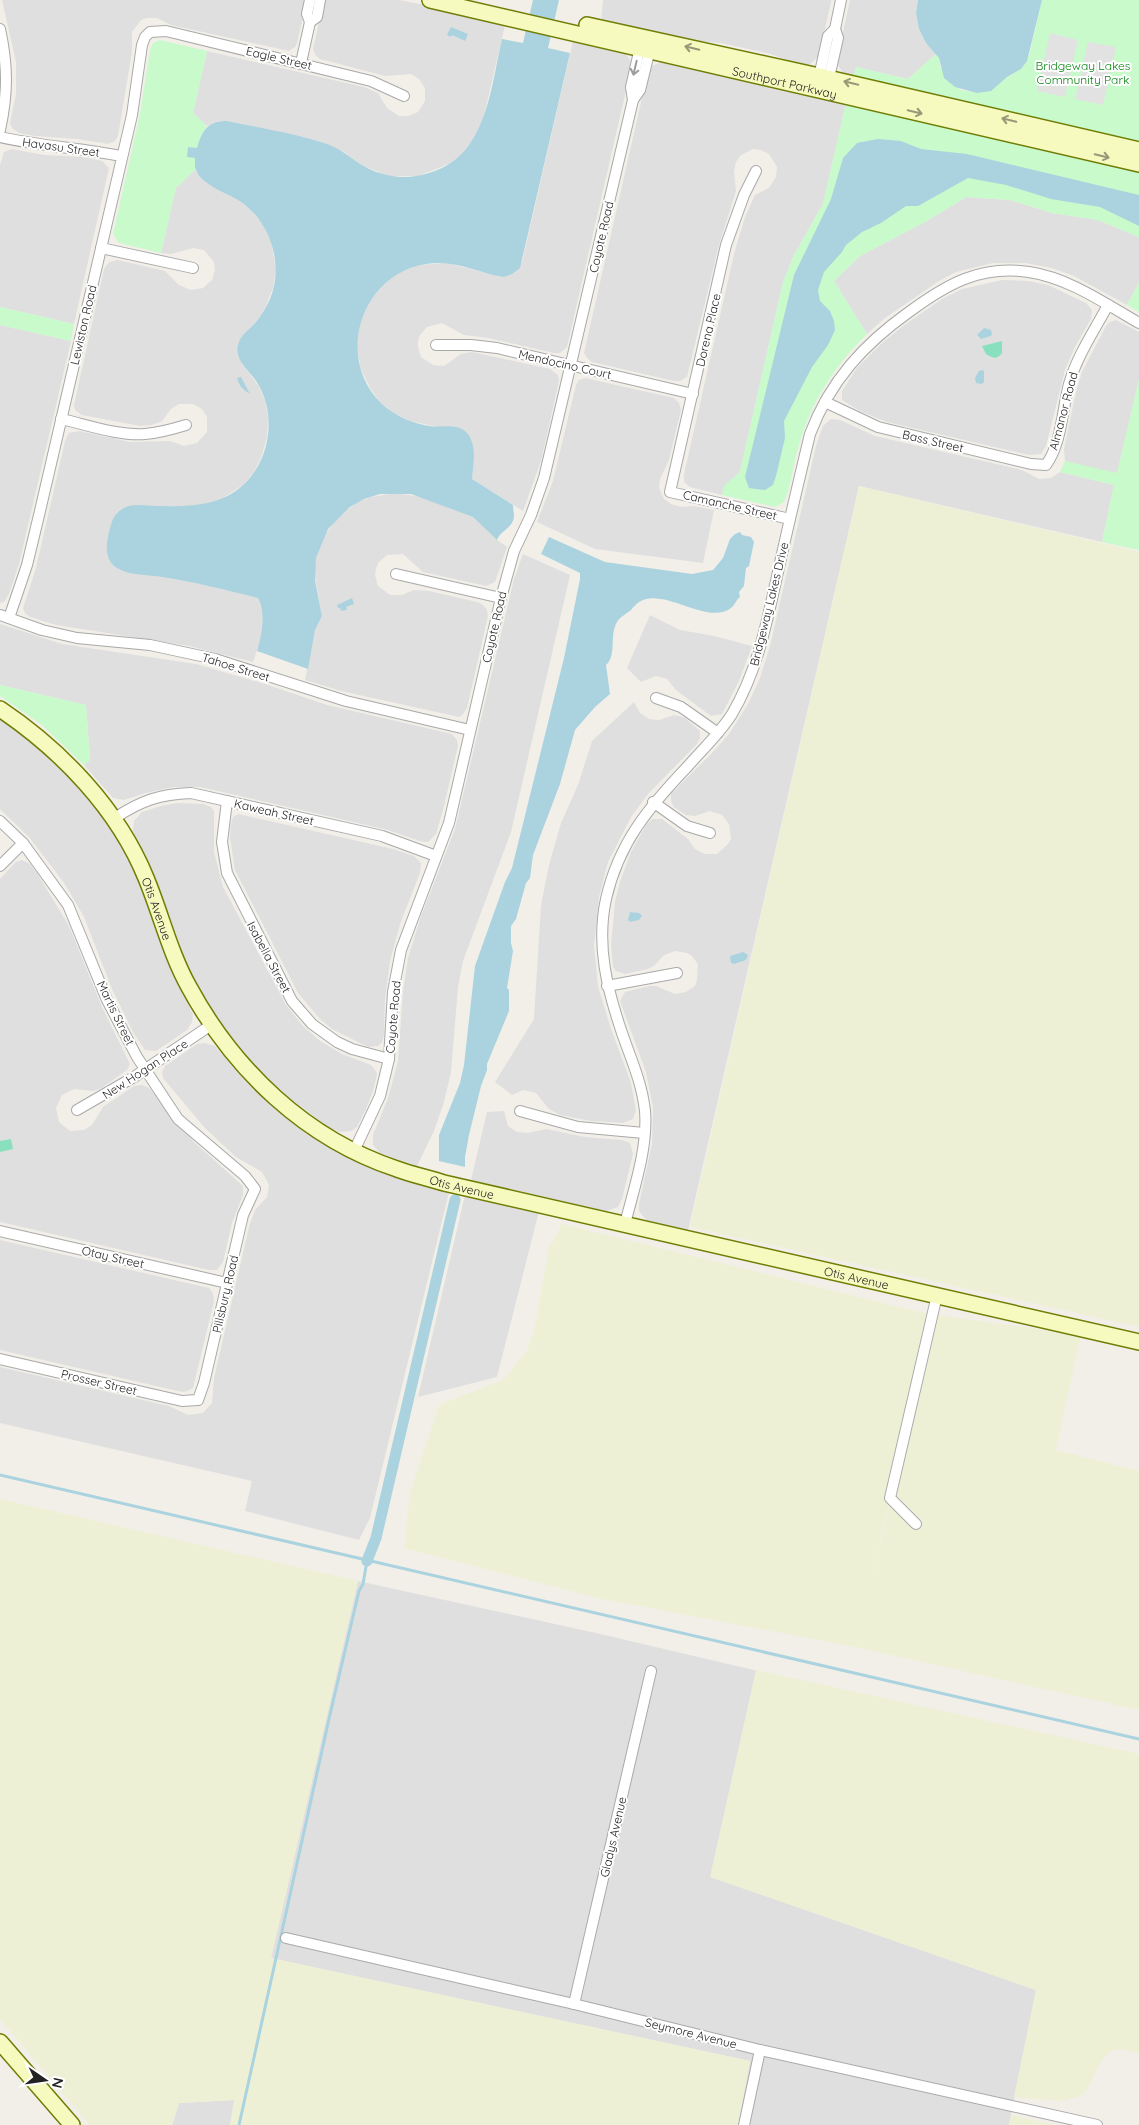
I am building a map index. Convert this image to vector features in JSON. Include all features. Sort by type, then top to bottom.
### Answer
[{"type":"street","points":[[301,63],[310,22],[307,14],[310,0]]},
{"type":"street","points":[[310,22],[317,17],[320,0]]},
{"type":"street","name":"Southport Parkway","points":[[430,0],[518,15],[823,84],[1139,150]]},
{"type":"street","name":"Southport Parkway","points":[[477,0],[518,15]]},
{"type":"street","points":[[823,84],[838,38],[835,29],[841,0]]},
{"type":"street","name":"Eagle Street","points":[[150,32],[166,31],[301,63],[371,81],[404,96]]},
{"type":"street","name":"Lewiston Road","points":[[4,616],[27,565],[132,114],[142,45],[145,37],[150,32]]},
{"type":"street","points":[[0,130],[7,90],[7,68],[1,35]]},
{"type":"street","name":"Coyote Road","points":[[354,1151],[380,1096],[389,1059],[393,992],[401,950],[449,823],[501,598],[514,551],[531,515],[544,478],[572,366],[633,100],[631,87],[646,44]]},
{"type":"street","name":"Southport Parkway","points":[[823,84],[1139,164]]},
{"type":"street","name":"Havasu Street","points":[[0,137],[41,146],[71,147],[121,156]]},
{"type":"street","name":"Dorena Place","points":[[670,492],[726,245],[744,195],[756,171]]},
{"type":"street","points":[[100,248],[193,268]]},
{"type":"street","name":"Bridgeway Lakes Drive","points":[[625,1224],[641,1154],[645,1112],[642,1091],[607,986],[602,956],[602,928],[606,899],[620,856],[635,827],[653,802],[718,733],[732,714],[750,680],[762,642],[810,434],[825,402],[848,366],[882,331],[946,286],[969,277],[1008,271],[1045,275],[1073,286],[1139,323]]},
{"type":"street","name":"Almanor Road","points":[[1046,464],[1054,450],[1069,383],[1076,365],[1108,305]]},
{"type":"street","name":"Mendocino Court","points":[[436,345],[471,345],[497,348],[693,394]]},
{"type":"street","name":"Bass Street","points":[[825,402],[878,427],[1031,464],[1046,464]]},
{"type":"street","points":[[61,419],[115,431],[144,434],[162,432],[186,425]]},
{"type":"street","name":"Camanche Street","points":[[670,492],[790,519]]},
{"type":"street","points":[[396,574],[501,598]]},
{"type":"street","name":"Tahoe Street","points":[[4,616],[42,630],[77,638],[150,645],[215,659],[346,701],[470,730]]},
{"type":"street","points":[[656,698],[681,707],[718,733]]},
{"type":"street","name":"Otis Avenue","points":[[0,709],[33,731],[90,789],[114,818],[146,876],[188,986],[211,1025],[238,1062],[269,1093],[310,1126],[354,1151],[396,1169],[444,1183],[1139,1342]]},
{"type":"street","name":"Kaweah Street","points":[[114,818],[139,804],[167,794],[190,794],[382,836],[436,856]]},
{"type":"street","name":"Isabella Street","points":[[227,801],[222,842],[227,873],[292,1001],[312,1024],[337,1042],[352,1050],[389,1059]]},
{"type":"street","points":[[653,802],[687,826],[710,833]]},
{"type":"street","name":"Martis Street","points":[[0,821],[23,844],[68,905],[107,1000],[137,1057],[178,1119],[246,1176],[254,1188]]},
{"type":"street","points":[[0,866],[23,844]]},
{"type":"street","points":[[607,986],[677,973]]},
{"type":"street","name":"New Hogan Place","points":[[77,1110],[146,1069],[211,1025]]},
{"type":"street","points":[[520,1111],[578,1127],[644,1133]]},
{"type":"street","name":"Pillsbury Road","points":[[198,1400],[204,1383],[243,1215],[254,1188]]},
{"type":"street","name":"Otay Street","points":[[0,1231],[227,1283]]},
{"type":"street","points":[[916,1524],[890,1498],[937,1296]]},
{"type":"street","name":"Prosser Street","points":[[0,1359],[182,1401],[198,1400]]},
{"type":"street","name":"Gladys Avenue","points":[[574,2004],[651,1671]]},
{"type":"street","name":"Seymore Avenue","points":[[286,1938],[574,2004],[760,2050],[1097,2125]]},
{"type":"street","points":[[0,2042],[72,2125]]},
{"type":"street","points":[[744,2125],[760,2050]]},
{"type":"shaded area","points":[[2,0],[307,0],[297,43],[289,51],[171,25],[157,18],[141,20],[132,32],[132,52],[118,136],[115,141],[108,144],[77,139],[35,136],[19,133],[12,128],[10,123],[16,94],[16,62]]},
{"type":"shaded area","points":[[324,0],[399,0],[506,21],[483,120],[476,135],[461,155],[449,164],[418,176],[389,176],[363,166],[344,152],[326,144],[227,121],[217,121],[207,126],[193,113],[207,51],[364,87],[378,93],[387,108],[399,116],[408,116],[418,112],[425,101],[425,88],[419,79],[411,74],[385,76],[320,59],[316,56],[313,49]]},
{"type":"shaded area","points":[[603,0],[831,0],[831,2],[819,56],[810,64],[802,66],[771,54],[721,43],[696,41],[601,22]]},
{"type":"shaded area","points":[[850,0],[918,0],[916,13],[919,29],[926,43],[936,54],[908,79],[856,67],[853,78],[844,74],[837,60]]},
{"type":"shaded area","points":[[1050,33],[1078,40],[1065,97],[1037,91]]},
{"type":"shaded area","points":[[574,37],[624,52],[631,61],[631,69],[567,347],[560,353],[554,353],[488,338],[464,335],[442,323],[427,327],[420,335],[418,341],[421,357],[433,365],[444,366],[461,354],[472,352],[550,369],[558,375],[559,381],[541,461],[523,511],[472,479],[472,440],[466,433],[410,421],[393,413],[380,402],[370,388],[361,369],[357,349],[358,336],[361,320],[371,299],[387,281],[400,272],[418,265],[445,263],[500,276],[522,262]]},
{"type":"shaded area","points":[[1088,42],[1116,47],[1103,105],[1075,99]]},
{"type":"shaded area","points":[[663,61],[846,103],[823,204],[794,255],[783,282],[740,472],[725,486],[722,495],[690,487],[684,482],[684,474],[734,254],[745,217],[755,195],[769,188],[776,177],[777,167],[769,154],[753,149],[741,155],[736,162],[734,171],[736,191],[719,245],[687,377],[680,381],[674,381],[592,362],[584,353],[647,76],[652,66]]},
{"type":"shaded area","points":[[12,149],[44,155],[83,157],[102,161],[109,168],[74,324],[0,307],[0,165],[4,152]]},
{"type":"shaded area","points":[[196,169],[199,176],[206,182],[235,198],[250,209],[263,225],[271,241],[276,269],[273,288],[262,315],[241,338],[242,364],[258,385],[265,401],[268,417],[267,437],[261,458],[253,473],[243,485],[221,499],[198,506],[121,509],[116,513],[118,569],[218,587],[258,598],[262,612],[263,632],[253,662],[189,646],[56,625],[30,617],[23,608],[36,568],[65,441],[69,433],[79,431],[130,442],[170,441],[184,446],[197,443],[207,432],[207,417],[202,409],[193,404],[179,404],[171,409],[162,421],[152,425],[140,426],[82,415],[75,410],[74,405],[104,269],[109,262],[118,260],[165,271],[179,285],[191,290],[203,288],[212,280],[215,270],[214,262],[204,250],[193,248],[171,254],[161,253],[176,188]]},
{"type":"shaded area","points":[[966,197],[1010,200],[1052,213],[1098,220],[1139,237],[1139,283],[1127,305],[1074,276],[1052,268],[1025,263],[993,263],[956,272],[939,281],[885,318],[867,334],[834,281],[860,256],[927,221]]},
{"type":"shaded area","points":[[1002,280],[1028,281],[1048,285],[1086,303],[1092,310],[1091,319],[1075,347],[1065,370],[1046,446],[1041,454],[1029,455],[887,422],[860,411],[842,400],[842,391],[857,368],[881,344],[903,326],[942,299],[962,289]]},
{"type":"shaded area","points":[[1116,320],[1139,332],[1139,379],[1117,474],[1066,462],[1064,449],[1082,372],[1106,326]]},
{"type":"shaded area","points":[[0,325],[71,341],[19,564],[9,594],[4,602],[0,603]]},
{"type":"shaded area","points":[[585,378],[674,398],[679,403],[681,410],[669,460],[660,479],[659,488],[664,499],[671,504],[681,507],[694,506],[714,510],[703,563],[595,549],[537,522],[553,481],[576,385],[579,380]]},
{"type":"shaded area","points":[[831,419],[840,420],[875,436],[1022,470],[1039,479],[1051,478],[1060,472],[1114,485],[1102,542],[859,486],[688,1230],[647,1221],[639,1211],[652,1144],[653,1107],[646,1072],[620,1001],[625,992],[650,986],[656,986],[675,994],[686,992],[695,986],[698,964],[687,953],[675,951],[664,955],[655,965],[648,969],[625,974],[616,971],[613,967],[611,945],[615,902],[631,852],[646,825],[652,819],[662,819],[688,839],[695,849],[705,854],[717,854],[731,839],[729,824],[722,815],[710,811],[695,816],[686,815],[674,807],[671,801],[671,794],[729,734],[748,704],[760,678],[770,646],[816,446],[823,426]]},
{"type":"shaded area","points":[[395,493],[422,497],[473,517],[507,547],[495,582],[486,586],[423,572],[403,554],[387,555],[379,562],[376,568],[375,575],[378,586],[390,595],[402,595],[414,590],[429,591],[477,602],[482,604],[487,610],[488,616],[467,708],[459,717],[341,691],[305,680],[315,630],[322,616],[314,573],[316,558],[323,538],[334,522],[357,502],[371,497]]},
{"type":"shaded area","points":[[523,554],[570,575],[511,832],[463,961],[458,987],[451,1072],[444,1102],[434,1131],[417,1166],[380,1153],[373,1145],[373,1135],[388,1098],[398,1061],[403,991],[408,958],[420,919],[455,829],[514,579]]},
{"type":"shaded area","points":[[650,615],[680,630],[714,636],[752,646],[739,681],[722,714],[711,716],[676,690],[667,679],[656,676],[641,682],[627,668]]},
{"type":"shaded area","points":[[0,624],[62,644],[196,664],[265,684],[327,705],[452,734],[457,740],[458,746],[436,834],[428,842],[420,841],[388,830],[200,787],[173,787],[124,800],[113,798],[84,765],[90,760],[86,705],[0,685]]},
{"type":"shaded area","points":[[634,702],[640,713],[649,719],[659,720],[674,715],[685,718],[700,731],[700,738],[697,744],[648,794],[631,817],[608,862],[599,897],[594,946],[598,986],[610,1026],[631,1083],[636,1111],[633,1119],[623,1123],[591,1121],[560,1115],[549,1109],[536,1093],[523,1090],[512,1095],[495,1082],[534,1019],[541,905],[549,865],[561,823],[578,785],[592,741]]},
{"type":"shaded area","points":[[0,716],[35,742],[83,790],[114,833],[132,866],[167,959],[193,1015],[192,1022],[187,1030],[156,1051],[145,1050],[133,1032],[112,989],[84,917],[65,884],[29,837],[0,809]]},
{"type":"shaded area","points":[[177,803],[203,804],[211,807],[214,811],[214,852],[223,887],[286,1005],[303,1026],[320,1041],[342,1054],[371,1065],[376,1071],[373,1091],[366,1109],[357,1127],[351,1131],[340,1132],[328,1127],[276,1088],[224,1030],[201,993],[185,959],[156,879],[133,831],[134,821],[142,812]]},
{"type":"shaded area","points":[[238,814],[393,849],[414,856],[421,863],[420,873],[400,924],[390,961],[385,999],[384,1035],[382,1042],[378,1046],[368,1047],[332,1029],[320,1019],[298,993],[235,870],[230,838],[233,817]]},
{"type":"shaded area","points":[[22,860],[30,864],[37,873],[69,926],[102,1007],[130,1064],[127,1070],[100,1089],[93,1091],[74,1089],[62,1095],[56,1108],[59,1122],[70,1131],[84,1130],[92,1125],[103,1107],[134,1086],[142,1085],[149,1088],[194,1142],[243,1186],[243,1195],[232,1223],[223,1262],[217,1270],[209,1270],[0,1222],[0,879],[16,862]]},
{"type":"shaded area","points":[[205,1043],[215,1046],[242,1078],[266,1101],[310,1135],[350,1159],[385,1173],[449,1192],[370,1518],[359,1540],[245,1511],[252,1481],[0,1423],[0,1367],[169,1406],[188,1415],[203,1413],[212,1403],[214,1378],[249,1227],[255,1210],[267,1197],[269,1185],[262,1172],[236,1157],[204,1127],[163,1078],[162,1072],[165,1066],[197,1044]]},
{"type":"shaded area","points":[[504,1111],[508,1126],[517,1132],[528,1133],[546,1129],[585,1137],[622,1140],[630,1143],[633,1154],[622,1199],[618,1207],[606,1211],[471,1180],[487,1112]]},
{"type":"shaded area","points":[[465,1195],[539,1211],[497,1377],[418,1397]]},
{"type":"shaded area","points":[[0,1240],[209,1288],[213,1293],[214,1301],[193,1388],[182,1392],[0,1350]]},
{"type":"shaded area","points":[[358,1581],[596,1633],[758,1671],[711,1877],[1036,1990],[1009,2125],[738,2125],[750,2061],[271,1958]]},
{"type":"shaded area","points":[[235,2100],[230,2125],[172,2125],[179,2103]]},
{"type":"green space","name":"Bridgeway Lakes Community Park","points":[[1042,0],[1139,0],[1139,143],[853,78],[856,67],[908,79],[936,54],[939,58],[940,67],[960,90],[981,93],[1018,71],[1029,56]]},
{"type":"green space","points":[[160,40],[207,51],[193,113],[207,126],[197,148],[188,147],[195,158],[196,169],[176,188],[161,253],[119,243],[113,234],[140,114],[150,50],[153,43]]},
{"type":"green space","points":[[846,103],[1139,171],[1139,237],[1098,220],[1052,213],[1010,200],[966,197],[927,221],[860,256],[834,281],[867,334],[835,371],[817,399],[804,429],[784,502],[775,507],[722,495],[724,486],[740,472],[783,282],[794,255],[823,204]]},
{"type":"green space","points":[[1139,283],[1139,312],[1127,305]]},
{"type":"green space","points":[[0,307],[74,324],[71,341],[0,325]]},
{"type":"green space","points":[[1002,341],[1002,353],[994,358],[986,354],[982,346]]},
{"type":"green space","points":[[1139,379],[1139,550],[1102,542],[1114,485],[1060,472],[1065,461],[1117,473]]},
{"type":"green space","points":[[859,486],[1139,552],[1139,1327],[690,1227]]},
{"type":"green space","points":[[0,685],[86,705],[90,760],[84,765],[42,725],[0,696]]},
{"type":"green space","points":[[11,1139],[13,1149],[0,1152],[0,1141]]},
{"type":"green space","points":[[562,1224],[932,1315],[871,1581],[936,1315],[1081,1335],[1056,1450],[1139,1471],[1139,1710],[855,1647],[602,1599],[404,1548],[410,1492],[439,1405],[503,1380],[527,1351],[535,1326],[549,1248]]},
{"type":"green space","points":[[0,1499],[358,1581],[271,1958],[750,2061],[738,2125],[230,2125],[234,2100],[179,2103],[172,2125],[90,2125],[0,2019]]},
{"type":"green space","points":[[756,1670],[1139,1754],[1139,2054],[1120,2049],[1111,2051],[1102,2059],[1086,2091],[1079,2096],[1064,2101],[1014,2097],[1036,1990],[710,1877]]},
{"type":"green space","points":[[1011,2115],[1054,2125],[1009,2125]]},
{"type":"water","points":[[533,0],[559,0],[548,48],[570,53],[520,268],[504,277],[446,263],[426,264],[403,271],[385,284],[371,301],[362,320],[358,342],[359,364],[367,385],[382,404],[398,415],[416,423],[429,426],[453,427],[466,432],[470,437],[473,448],[472,479],[513,505],[513,521],[497,540],[473,517],[411,494],[380,494],[364,499],[350,507],[328,529],[316,558],[315,581],[322,616],[315,630],[308,669],[257,651],[263,618],[258,598],[186,581],[128,573],[112,565],[108,557],[109,532],[117,512],[128,506],[188,506],[216,501],[228,496],[250,478],[259,464],[268,434],[268,413],[263,393],[244,366],[237,351],[241,338],[254,325],[270,299],[276,272],[272,246],[260,221],[251,211],[241,202],[213,187],[199,176],[195,167],[195,158],[187,157],[188,147],[197,148],[201,136],[210,125],[215,122],[227,121],[327,144],[373,171],[387,175],[406,177],[432,172],[450,163],[465,151],[475,135],[484,117],[490,97],[502,39],[523,43]]},
{"type":"water","points":[[918,0],[1042,0],[1027,61],[1021,69],[1007,77],[991,91],[977,93],[955,87],[944,78],[939,58],[926,43],[919,29],[916,13]]},
{"type":"water","points":[[451,27],[468,34],[465,41],[452,35],[451,37],[447,35]]},
{"type":"water","points":[[878,139],[901,141],[921,149],[967,154],[1139,195],[1139,226],[1100,207],[1051,199],[1006,185],[968,178],[918,206],[906,206],[881,223],[862,232],[846,245],[824,272],[818,290],[820,301],[830,311],[835,330],[828,345],[812,367],[784,421],[785,438],[773,485],[765,490],[749,488],[745,477],[794,275],[831,199],[843,158],[857,143]]},
{"type":"water","points":[[984,328],[991,330],[992,334],[981,339],[977,335]]},
{"type":"water","points":[[979,371],[984,371],[984,382],[982,384],[976,383],[975,378]]},
{"type":"water","points":[[241,377],[250,394],[239,384],[237,378]]},
{"type":"water","points":[[740,532],[742,535],[751,537],[754,542],[749,566],[746,568],[744,586],[739,592],[740,597],[731,608],[722,612],[711,613],[664,599],[653,598],[639,602],[617,622],[613,633],[611,656],[606,665],[610,694],[595,707],[575,730],[560,784],[533,855],[530,878],[526,883],[516,919],[511,926],[513,951],[507,988],[509,990],[509,1011],[487,1064],[469,1135],[465,1167],[439,1161],[439,1135],[460,1083],[464,1065],[475,966],[505,882],[512,868],[564,658],[580,579],[580,573],[541,554],[549,537],[605,562],[692,574],[713,570],[723,558],[730,539]]},
{"type":"water","points":[[352,598],[354,604],[346,607],[347,610],[341,611],[338,608],[337,605]]},
{"type":"water","points":[[630,912],[639,913],[642,916],[639,920],[630,922],[628,920]]},
{"type":"water","points":[[743,952],[748,955],[746,960],[734,964],[731,963],[730,956]]},
{"type":"waterway","points":[[367,1561],[376,1538],[455,1200]]},
{"type":"waterway","points":[[0,1475],[1139,1739]]},
{"type":"waterway","points":[[239,2125],[329,1719],[367,1561]]}]
